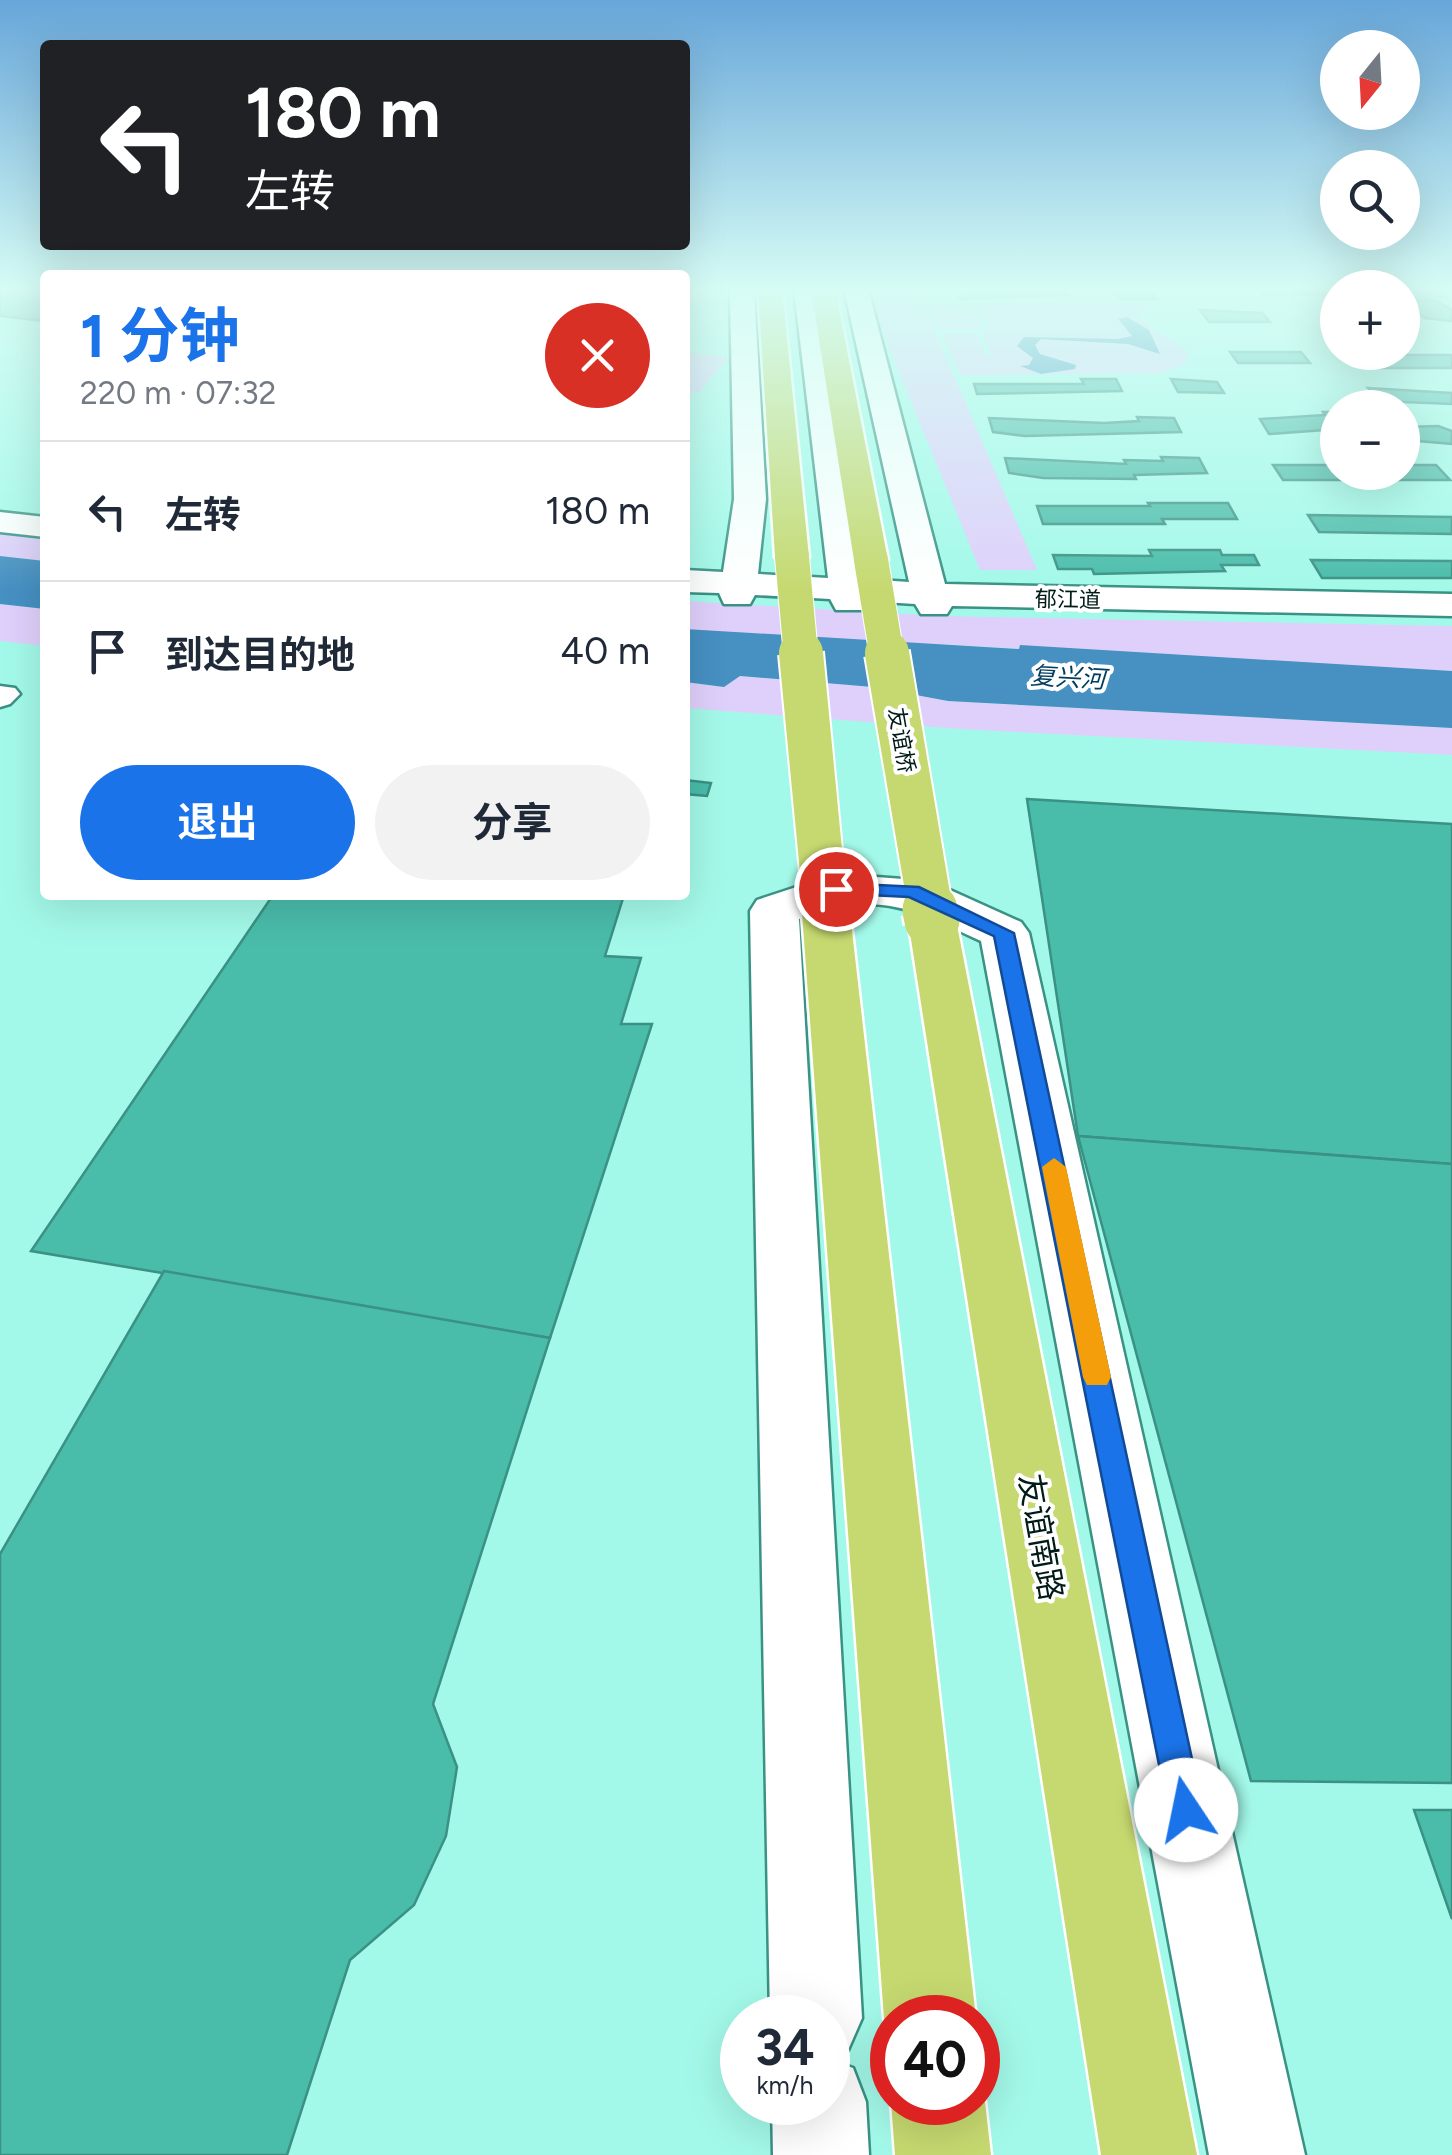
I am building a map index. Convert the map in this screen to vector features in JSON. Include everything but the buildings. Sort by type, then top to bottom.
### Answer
[{"type":"main road","points":[[778,390],[928,1995]]},
{"type":"main road","points":[[831,390],[846,589]]},
{"type":"main road","name":"友谊桥","points":[[846,589],[932,920]]},
{"type":"main road","name":"友谊南路","points":[[932,920],[1149,2155]]},
{"type":"main road","points":[[940,2125],[943,2155]]},
{"type":"street","points":[[737,590],[750,499],[746,390]]},
{"type":"street","points":[[807,390],[846,589]]},
{"type":"street","points":[[819,390],[846,589]]},
{"type":"street","points":[[879,390],[932,601]]},
{"type":"street","points":[[0,513],[40,517]]},
{"type":"street","points":[[0,522],[40,526]]},
{"type":"street","name":"郁江道","points":[[690,582],[737,590]]},
{"type":"street","name":"郁江道","points":[[690,592],[846,589],[932,601],[1452,615]]},
{"type":"street","name":"郁江道","points":[[932,601],[1452,604]]},
{"type":"street","points":[[815,1995],[774,911],[836,889],[912,891],[1004,933],[1257,2155]]},
{"type":"street","points":[[820,2125],[821,2155]]},
{"type":"shaded area","points":[[906,390],[960,390],[1037,570],[980,570]]},
{"type":"shaded area","points":[[0,530],[40,534],[40,560],[0,556]]},
{"type":"shaded area","points":[[690,601],[941,616],[1452,626],[1452,671],[690,630]]},
{"type":"shaded area","points":[[0,604],[40,608],[40,645],[0,641]]},
{"type":"shaded area","points":[[740,676],[873,687],[948,701],[1452,728],[1452,755],[959,729],[690,708],[690,683],[723,687]]},
{"type":"water","points":[[0,556],[40,560],[40,608],[0,604]]},
{"type":"water","name":"复兴河","points":[[690,629],[1452,671],[1452,728],[948,701],[873,687],[740,676],[724,687],[690,683]]},
{"type":"slow traffic","points":[[1054,1167],[1097,1377]]},
{"type":"route","points":[[836,889],[912,891],[1004,933],[1186,1810]]}]
